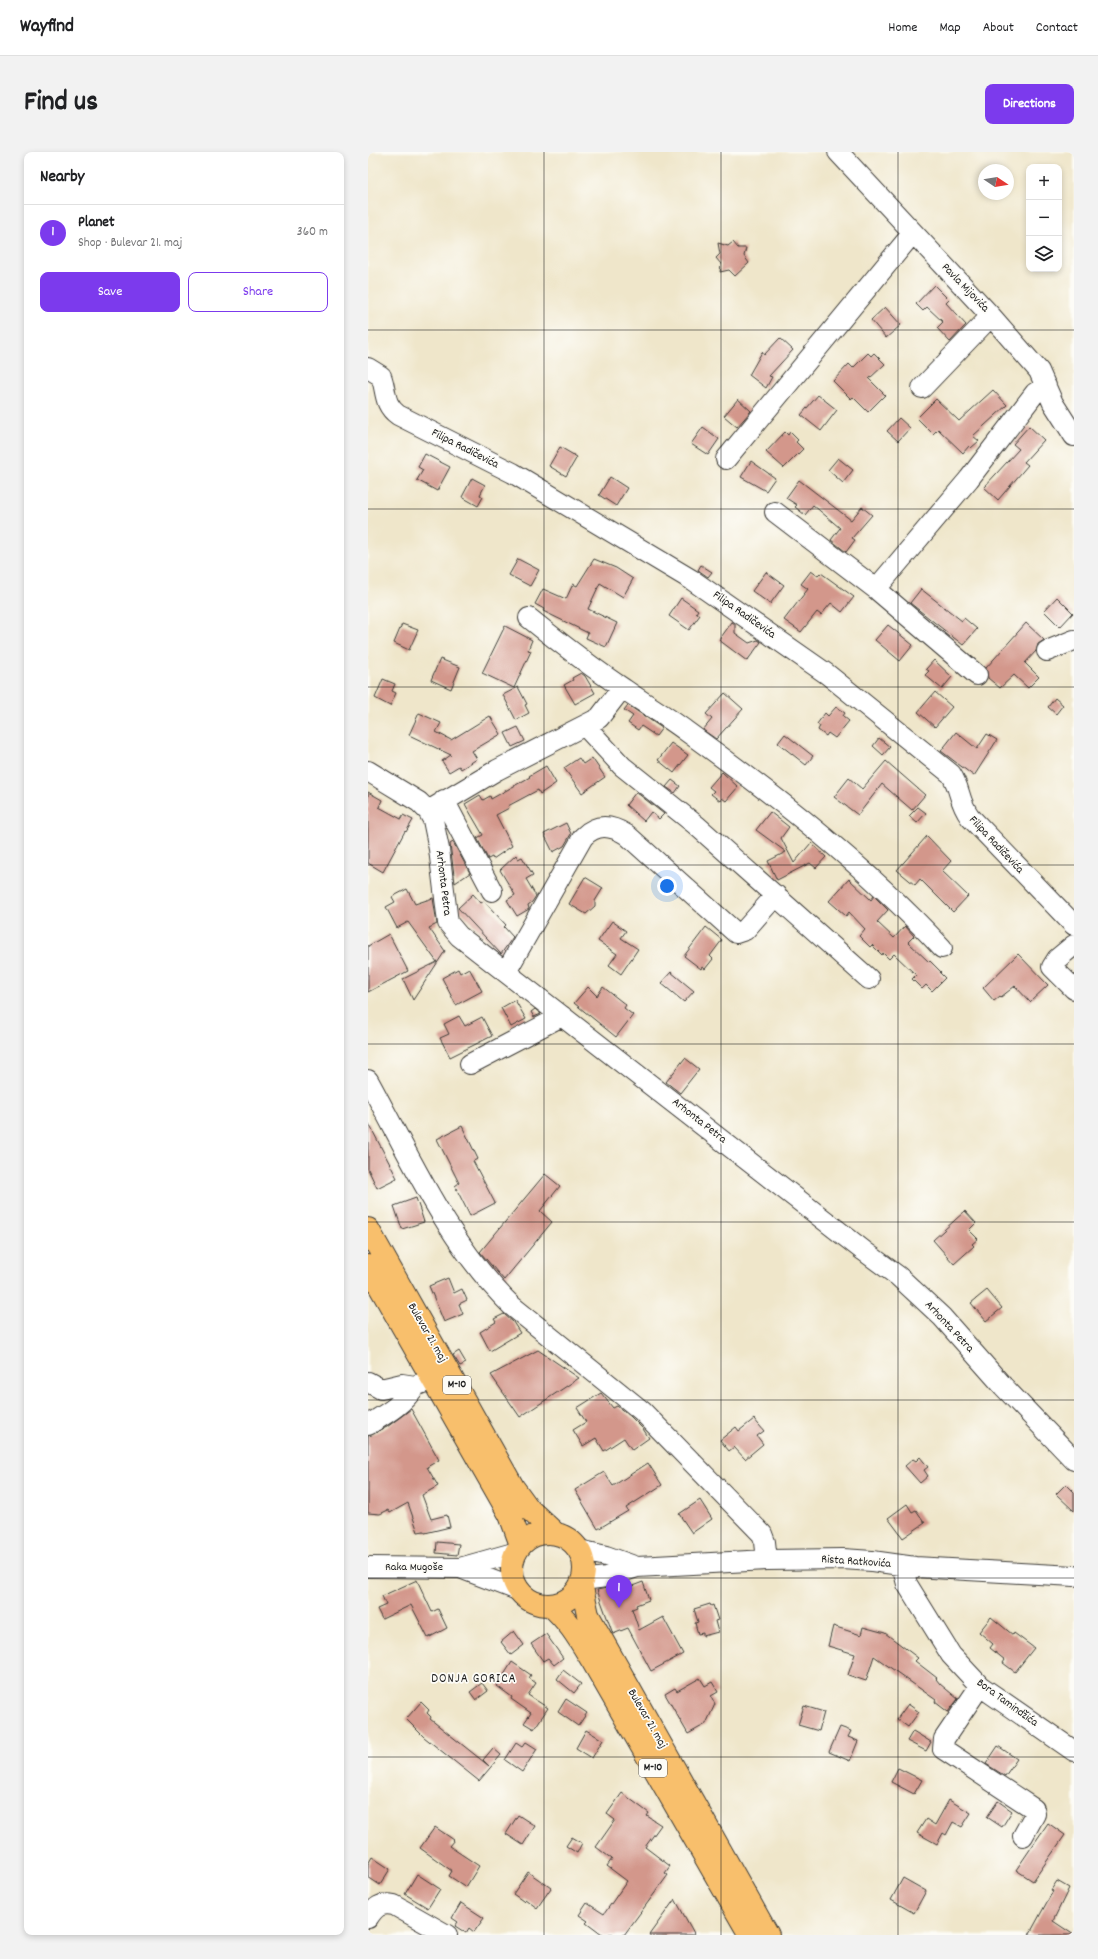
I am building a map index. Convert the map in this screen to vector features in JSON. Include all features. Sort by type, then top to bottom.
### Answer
[{"type":"main road","name":"Bulevar 21. maj","points":[[368,1229],[513,1487],[529,1509],[556,1534],[565,1537],[579,1550],[583,1559],[584,1570],[582,1581],[588,1615],[768,1935]]},
{"type":"main road","name":"Bulevar 21. maj","points":[[368,1266],[424,1382],[510,1515],[519,1548]]},
{"type":"main road","points":[[520,1591],[516,1584],[512,1568],[519,1548],[537,1534],[556,1534]]},
{"type":"main road","points":[[550,1605],[560,1603],[569,1598],[576,1592],[582,1581]]},
{"type":"main road","name":"Bulevar 21. maj","points":[[520,1591],[533,1602],[550,1605],[562,1615],[570,1625],[593,1662],[750,1935]]},
{"type":"street","name":"Pavla Mijovića","points":[[838,152],[912,234],[991,316],[1039,371],[1053,402],[1074,436]]},
{"type":"street","points":[[726,459],[912,234]]},
{"type":"street","points":[[922,388],[991,316]]},
{"type":"street","name":"Filipa Radičevića","points":[[368,368],[381,376],[387,403],[391,410],[398,416],[513,473],[679,572],[725,601],[827,674],[951,774],[956,782],[963,807],[970,817],[1074,925]]},
{"type":"street","points":[[876,589],[969,479],[1036,394],[1046,386]]},
{"type":"street","points":[[775,512],[876,589],[977,675]]},
{"type":"street","points":[[529,618],[622,688],[685,730],[750,778],[834,846],[890,897],[942,948]]},
{"type":"street","points":[[1047,651],[1074,640]]},
{"type":"street","points":[[368,771],[418,802],[436,805],[554,739],[586,726],[598,718],[622,688]]},
{"type":"street","points":[[586,726],[622,766],[696,825],[869,979]]},
{"type":"street","points":[[436,805],[492,891]]},
{"type":"street","name":"Arhonta Petra","points":[[436,805],[433,820],[439,850],[448,923],[459,936],[864,1252],[898,1276],[942,1317],[1003,1386],[1074,1460]]},
{"type":"street","points":[[506,972],[583,837],[595,828],[603,826],[612,828],[627,835],[736,933],[744,930],[776,895]]},
{"type":"street","points":[[1074,945],[1057,959],[1052,967],[1074,989]]},
{"type":"street","points":[[470,1064],[562,1016]]},
{"type":"street","points":[[368,1080],[423,1183],[453,1232],[497,1292],[512,1306],[642,1412],[707,1475],[762,1534],[765,1542],[767,1560]]},
{"type":"street","points":[[368,1382],[381,1388],[424,1382]]},
{"type":"street","points":[[368,1424],[395,1409],[410,1393],[424,1382]]},
{"type":"street","name":"Raka Mugoše","points":[[368,1567],[460,1568],[519,1548]]},
{"type":"street","name":"Rista Ratkovića","points":[[579,1550],[606,1556],[638,1567]]},
{"type":"street","name":"Rista Ratkovića","points":[[582,1581],[606,1577],[638,1567],[767,1560],[853,1559],[902,1565],[1074,1576]]},
{"type":"street","name":"Bora Tamindžića","points":[[902,1565],[907,1584],[951,1655],[980,1686],[1074,1751]]},
{"type":"street","name":"Raka Mugoše","points":[[460,1568],[520,1591]]},
{"type":"street","points":[[980,1686],[944,1740],[943,1748],[1034,1809],[1035,1814],[1023,1836]]},
{"type":"street","points":[[368,1918],[375,1908],[388,1904],[394,1905],[447,1935]]},
{"type":"building","points":[[733,242],[738,248],[746,248],[744,256],[749,263],[735,276],[729,270],[720,272],[721,264],[716,258],[720,254],[718,243],[728,246]]},
{"type":"building","points":[[934,285],[949,300],[946,303],[966,325],[950,342],[937,328],[943,322],[927,307],[923,311],[916,304]]},
{"type":"building","points":[[885,307],[901,325],[886,338],[871,320]]},
{"type":"building","points":[[780,338],[793,350],[769,376],[772,377],[766,388],[749,375],[762,352],[764,355]]},
{"type":"building","points":[[868,353],[871,356],[874,353],[885,364],[869,379],[885,395],[868,412],[853,397],[851,399],[833,381],[849,364],[853,368]]},
{"type":"building","points":[[993,390],[1007,405],[973,436],[979,441],[971,448],[969,446],[963,453],[938,429],[933,434],[917,418],[936,399],[959,421]]},
{"type":"building","points":[[818,395],[837,410],[821,431],[801,415]]},
{"type":"building","points":[[738,399],[751,411],[737,427],[724,416]]},
{"type":"building","points":[[899,418],[910,428],[898,441],[887,431]]},
{"type":"building","points":[[1029,426],[1044,440],[1024,462],[1028,465],[998,500],[984,487],[1019,449],[1013,444]]},
{"type":"building","points":[[703,427],[719,439],[708,455],[691,444]]},
{"type":"building","points":[[785,432],[788,435],[790,432],[798,440],[796,442],[803,449],[784,468],[766,452]]},
{"type":"building","points":[[560,447],[577,457],[566,476],[549,466]]},
{"type":"building","points":[[425,454],[450,467],[437,491],[417,480],[423,470],[418,467]]},
{"type":"building","points":[[838,458],[853,470],[843,483],[828,470]]},
{"type":"building","points":[[751,461],[775,478],[766,491],[741,477]]},
{"type":"building","points":[[610,477],[627,488],[616,506],[599,495]]},
{"type":"building","points":[[472,478],[485,485],[480,495],[483,497],[478,506],[462,497]]},
{"type":"building","points":[[799,480],[851,520],[862,507],[872,515],[852,538],[855,540],[846,552],[831,540],[840,528],[813,505],[805,515],[795,507],[797,505],[786,498]]},
{"type":"building","points":[[518,559],[539,570],[530,586],[509,575]]},
{"type":"building","points":[[594,559],[616,568],[633,579],[623,597],[600,583],[588,609],[617,623],[606,647],[586,638],[588,633],[543,611],[544,609],[535,604],[543,589],[566,599],[573,584],[577,586]]},
{"type":"building","points":[[701,565],[712,572],[708,577],[698,570]]},
{"type":"building","points":[[811,571],[818,576],[821,573],[854,597],[842,612],[831,603],[821,615],[817,612],[801,632],[784,620],[808,589],[801,584]]},
{"type":"building","points":[[766,572],[784,585],[770,604],[752,591]]},
{"type":"building","points":[[921,589],[962,621],[964,618],[977,629],[963,645],[910,603]]},
{"type":"building","points":[[1057,597],[1073,613],[1060,627],[1044,611]]},
{"type":"building","points":[[681,598],[698,610],[696,613],[700,615],[689,630],[669,616]]},
{"type":"building","points":[[732,622],[735,624],[735,633],[749,643],[758,640],[761,642],[747,661],[719,640]]},
{"type":"building","points":[[1026,623],[1044,640],[1038,644],[1036,651],[1025,663],[1039,677],[1028,688],[1014,675],[1000,688],[988,678],[986,668]]},
{"type":"building","points":[[402,624],[418,630],[409,650],[394,643]]},
{"type":"building","points":[[888,625],[913,645],[900,661],[875,640]]},
{"type":"building","points":[[505,626],[532,640],[528,650],[531,651],[514,688],[482,673]]},
{"type":"building","points":[[440,659],[460,667],[451,689],[431,680]]},
{"type":"building","points":[[934,660],[952,677],[942,689],[925,675],[929,671],[926,669]]},
{"type":"building","points":[[581,673],[585,676],[595,693],[575,704],[564,685]]},
{"type":"building","points":[[383,679],[395,684],[392,691],[396,693],[390,706],[375,698]]},
{"type":"building","points":[[518,687],[527,704],[525,705],[529,713],[516,720],[503,695]]},
{"type":"building","points":[[935,692],[952,707],[935,727],[918,712]]},
{"type":"building","points":[[725,693],[743,709],[716,739],[703,730],[712,719],[706,714]]},
{"type":"building","points":[[1055,698],[1063,705],[1056,714],[1048,707]]},
{"type":"building","points":[[628,705],[662,728],[656,736],[641,726],[638,730],[628,723],[633,716],[624,710]]},
{"type":"building","points":[[836,707],[845,713],[843,716],[849,721],[835,738],[828,733],[826,736],[818,730],[820,726],[817,724],[825,713],[828,716]]},
{"type":"building","points":[[419,713],[441,723],[436,732],[451,740],[490,716],[501,734],[472,751],[477,759],[461,769],[459,766],[449,772],[442,761],[451,755],[409,735]]},
{"type":"building","points":[[518,727],[525,741],[512,747],[505,733]]},
{"type":"building","points":[[956,732],[977,749],[987,734],[997,740],[974,776],[941,751]]},
{"type":"building","points":[[785,734],[813,756],[806,765],[778,743]]},
{"type":"building","points":[[879,738],[890,747],[883,755],[873,746]]},
{"type":"building","points":[[671,743],[688,755],[674,773],[658,760]]},
{"type":"building","points":[[579,758],[583,764],[592,758],[605,777],[582,793],[564,768]]},
{"type":"building","points":[[886,761],[925,795],[912,810],[882,784],[858,815],[834,797],[849,778],[862,789]]},
{"type":"building","points":[[546,766],[556,783],[540,794],[538,790],[508,806],[509,808],[496,815],[512,846],[493,859],[492,857],[488,859],[477,838],[483,835],[465,804],[480,795],[483,800],[490,796],[491,799],[530,777],[529,776]]},
{"type":"building","points":[[722,772],[738,787],[726,801],[722,798],[720,801],[711,794],[714,791],[709,787]]},
{"type":"building","points":[[672,780],[680,786],[675,793],[666,787]]},
{"type":"building","points":[[368,792],[382,800],[379,807],[401,819],[403,815],[413,820],[406,832],[405,831],[383,872],[368,863]]},
{"type":"building","points":[[636,792],[664,814],[659,819],[651,812],[644,821],[626,805]]},
{"type":"building","points":[[918,807],[926,813],[917,823],[909,816]]},
{"type":"building","points":[[770,812],[789,827],[781,838],[794,863],[811,843],[826,857],[816,868],[810,863],[777,880],[768,861],[786,852],[756,830]]},
{"type":"building","points":[[566,823],[571,834],[564,846],[553,852],[544,834]]},
{"type":"building","points":[[927,836],[951,861],[942,871],[968,896],[953,912],[920,879],[915,885],[897,870]]},
{"type":"building","points":[[453,842],[470,873],[455,883],[450,844]]},
{"type":"building","points":[[516,855],[518,859],[522,857],[533,875],[526,879],[536,896],[528,905],[529,909],[517,916],[507,900],[515,895],[500,870]]},
{"type":"building","points":[[585,877],[603,888],[595,901],[595,906],[586,914],[569,904]]},
{"type":"building","points":[[849,879],[871,900],[874,896],[888,910],[877,922],[894,938],[905,926],[914,936],[908,942],[941,972],[940,973],[945,978],[932,991],[926,985],[922,989],[912,979],[916,975],[894,954],[889,959],[883,953],[882,955],[872,945],[870,947],[859,936],[865,929],[849,912],[846,916],[829,901]]},
{"type":"building","points":[[407,889],[415,904],[433,898],[437,924],[429,928],[445,951],[413,1000],[403,979],[437,962],[408,922],[397,928],[386,907],[395,902],[392,897]]},
{"type":"building","points":[[473,894],[481,903],[484,901],[506,925],[504,927],[513,937],[501,954],[458,908]]},
{"type":"building","points":[[612,921],[626,931],[621,938],[638,949],[621,974],[609,965],[617,954],[598,941]]},
{"type":"building","points":[[706,927],[722,940],[710,956],[713,959],[705,969],[702,967],[701,969],[684,956]]},
{"type":"building","points":[[389,934],[408,971],[368,992],[368,946]]},
{"type":"building","points":[[1018,954],[1048,985],[1030,1002],[1015,986],[994,1001],[983,988]]},
{"type":"building","points":[[469,968],[482,991],[456,1005],[442,978],[458,969],[460,973]]},
{"type":"building","points":[[671,972],[694,991],[684,1002],[661,983]]},
{"type":"building","points":[[588,987],[597,996],[603,987],[626,1005],[624,1008],[633,1015],[616,1037],[574,1003]]},
{"type":"building","points":[[515,1000],[526,1019],[511,1027],[501,1008]]},
{"type":"building","points":[[535,1009],[541,1014],[534,1017],[531,1012]]},
{"type":"building","points":[[459,1016],[465,1026],[482,1017],[492,1036],[450,1057],[440,1038],[449,1034],[444,1024]]},
{"type":"building","points":[[685,1058],[699,1069],[680,1093],[666,1082]]},
{"type":"building","points":[[368,1122],[397,1178],[377,1188],[368,1169]]},
{"type":"building","points":[[462,1126],[478,1159],[473,1161],[495,1203],[470,1216],[455,1186],[459,1183],[437,1139]]},
{"type":"building","points":[[545,1174],[560,1186],[540,1211],[552,1222],[504,1280],[480,1252]]},
{"type":"building","points":[[416,1198],[424,1222],[402,1229],[394,1206]]},
{"type":"building","points":[[965,1211],[976,1223],[969,1230],[978,1239],[972,1244],[974,1246],[954,1264],[933,1240]]},
{"type":"building","points":[[448,1278],[454,1293],[462,1289],[467,1300],[459,1304],[463,1314],[444,1322],[429,1286]]},
{"type":"building","points":[[987,1290],[1002,1308],[986,1321],[971,1303]]},
{"type":"building","points":[[504,1314],[513,1322],[520,1333],[490,1351],[480,1332],[496,1322],[494,1319]]},
{"type":"building","points":[[538,1350],[579,1378],[520,1417],[491,1375]]},
{"type":"building","points":[[459,1351],[466,1363],[460,1366],[453,1355]]},
{"type":"building","points":[[601,1393],[613,1408],[617,1406],[630,1416],[643,1429],[649,1438],[632,1450],[624,1438],[604,1451],[596,1438],[583,1446],[573,1430],[586,1422],[577,1408]]},
{"type":"building","points":[[411,1409],[439,1460],[427,1467],[438,1486],[422,1495],[431,1519],[447,1515],[450,1527],[425,1533],[424,1531],[418,1532],[408,1503],[390,1513],[388,1510],[380,1514],[368,1513],[368,1436],[387,1427]]},
{"type":"building","points":[[754,1419],[764,1431],[757,1436],[763,1444],[745,1459],[734,1447],[729,1451],[720,1440],[736,1427],[739,1431]]},
{"type":"building","points":[[920,1457],[928,1467],[924,1470],[928,1476],[920,1483],[905,1466],[913,1459],[916,1461]]},
{"type":"building","points":[[648,1463],[662,1485],[626,1508],[628,1511],[598,1529],[575,1490],[604,1472],[613,1486]]},
{"type":"building","points":[[1066,1484],[1074,1492],[1074,1511],[1056,1494]]},
{"type":"building","points":[[700,1500],[712,1519],[692,1533],[679,1514]]},
{"type":"building","points":[[907,1504],[912,1512],[916,1510],[925,1523],[903,1538],[888,1518]]},
{"type":"building","points":[[437,1542],[459,1544],[457,1555],[436,1553]]},
{"type":"building","points":[[417,1580],[432,1612],[438,1609],[447,1628],[428,1638],[411,1605],[382,1619],[377,1609],[386,1605],[382,1596]]},
{"type":"building","points":[[643,1582],[649,1600],[636,1605],[637,1607],[632,1609],[639,1630],[663,1617],[683,1654],[651,1671],[628,1628],[613,1634],[597,1590],[617,1586],[618,1588],[626,1585],[627,1588]]},
{"type":"building","points":[[710,1604],[711,1606],[713,1605],[718,1620],[715,1621],[718,1632],[703,1636],[703,1633],[698,1634],[695,1623],[698,1622],[694,1609]]},
{"type":"building","points":[[991,1617],[1013,1635],[1014,1633],[1034,1648],[1015,1672],[1003,1663],[1005,1660],[990,1648],[993,1644],[979,1632]]},
{"type":"building","points":[[833,1626],[861,1635],[863,1627],[885,1633],[918,1658],[915,1661],[937,1678],[936,1679],[940,1684],[958,1699],[948,1712],[935,1702],[936,1700],[874,1656],[866,1681],[848,1675],[855,1654],[828,1646]]},
{"type":"building","points":[[514,1631],[524,1645],[511,1655],[501,1642]]},
{"type":"building","points":[[546,1634],[563,1658],[554,1665],[548,1658],[543,1661],[531,1644]]},
{"type":"building","points":[[512,1662],[531,1675],[529,1678],[536,1683],[528,1695],[548,1708],[534,1729],[524,1723],[531,1713],[511,1699],[512,1697],[497,1686]]},
{"type":"building","points":[[563,1670],[581,1684],[574,1693],[557,1679]]},
{"type":"building","points":[[700,1678],[705,1686],[712,1682],[718,1692],[711,1696],[715,1704],[706,1724],[688,1734],[665,1694],[675,1688],[677,1691]]},
{"type":"building","points":[[482,1683],[488,1691],[476,1700],[470,1692]]},
{"type":"building","points":[[566,1699],[587,1713],[578,1726],[558,1712]]},
{"type":"building","points":[[421,1702],[429,1710],[427,1713],[431,1717],[430,1719],[489,1766],[483,1760],[493,1748],[501,1755],[479,1781],[424,1737],[406,1719]]},
{"type":"building","points":[[908,1704],[919,1712],[908,1727],[897,1719]]},
{"type":"building","points":[[804,1706],[824,1712],[819,1731],[798,1725]]},
{"type":"building","points":[[840,1727],[851,1731],[848,1737],[858,1741],[850,1761],[829,1752]]},
{"type":"building","points":[[586,1730],[603,1740],[592,1758],[576,1748]]},
{"type":"building","points":[[913,1731],[931,1742],[926,1751],[907,1741]]},
{"type":"building","points":[[526,1742],[537,1749],[522,1772],[505,1760],[516,1743],[522,1747]]},
{"type":"building","points":[[998,1746],[1017,1759],[1005,1776],[986,1764]]},
{"type":"building","points":[[898,1768],[922,1780],[914,1794],[891,1782]]},
{"type":"building","points":[[622,1793],[649,1813],[647,1816],[661,1825],[645,1847],[670,1866],[665,1873],[668,1875],[624,1935],[602,1935],[586,1923],[588,1921],[579,1915],[587,1903],[604,1914],[627,1881],[607,1866],[612,1859],[596,1847],[615,1820],[607,1814]]},
{"type":"building","points":[[949,1800],[971,1813],[962,1827],[953,1822],[946,1835],[943,1833],[937,1844],[917,1833],[926,1819],[935,1825]]},
{"type":"building","points":[[998,1801],[1012,1811],[1002,1827],[987,1817]]},
{"type":"building","points":[[518,1815],[535,1826],[523,1845],[506,1834]]},
{"type":"building","points":[[1048,1823],[1065,1835],[1033,1881],[1016,1870]]},
{"type":"building","points":[[435,1827],[454,1840],[449,1846],[479,1866],[466,1887],[449,1876],[452,1871],[420,1848]]},
{"type":"building","points":[[572,1837],[582,1843],[577,1853],[566,1846]]},
{"type":"building","points":[[372,1857],[390,1869],[380,1885],[368,1877],[368,1864]]},
{"type":"building","points":[[528,1872],[551,1888],[537,1908],[525,1899],[523,1901],[513,1894]]},
{"type":"building","points":[[417,1874],[440,1889],[428,1908],[405,1894]]},
{"type":"building","points":[[903,1878],[926,1891],[914,1913],[891,1900]]},
{"type":"building","points":[[1057,1881],[1069,1888],[1053,1921],[1074,1935],[1029,1935],[1053,1891],[1051,1890]]},
{"type":"building","points":[[675,1899],[695,1935],[649,1935]]},
{"type":"building","points":[[461,1903],[484,1918],[474,1932],[469,1928],[466,1933],[455,1926],[458,1922],[452,1918]]},
{"type":"place","name":"Planet","points":[[619,1608]]},
{"type":"district","name":"DONJA GORICA","points":[[474,1679]]}]
